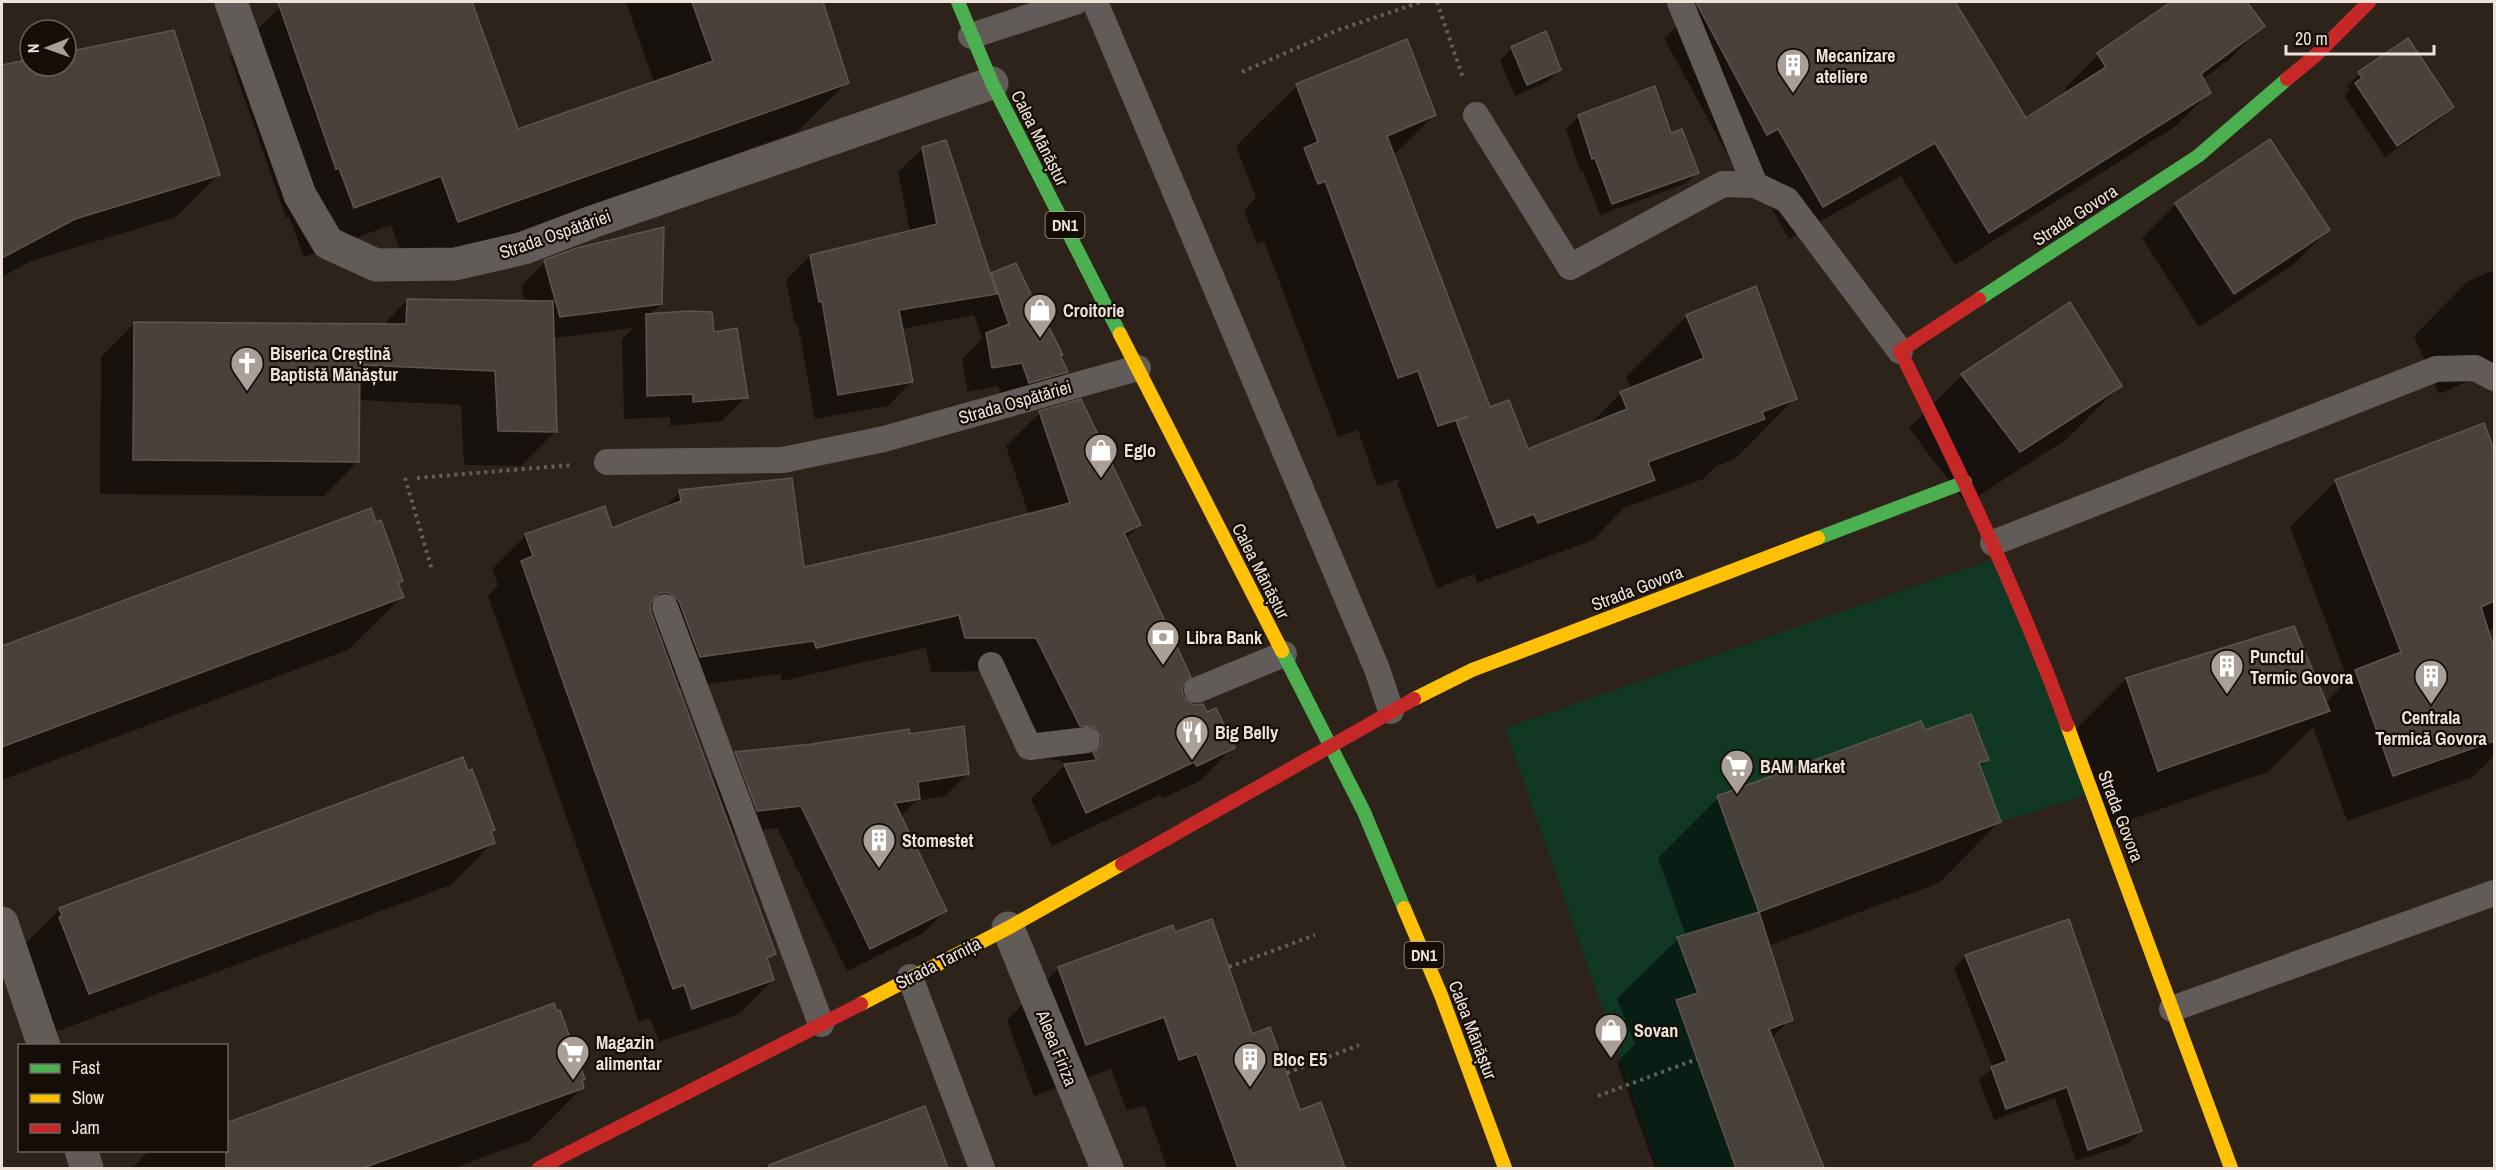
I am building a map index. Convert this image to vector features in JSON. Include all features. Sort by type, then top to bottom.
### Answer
[{"type":"street","name":"Strada Ospătăriei","points":[[231,2],[300,195],[328,243],[376,265],[454,264],[524,248],[592,222],[992,83]]},
{"type":"street","name":"Calea Mănăștur","points":[[958,2],[992,83],[1364,812],[1441,995],[1505,1168]]},
{"type":"street","name":"Strada Govora","points":[[2231,1168],[2057,698],[1993,543],[1900,351],[2198,156],[2316,55],[2369,2]]},
{"type":"street","name":"Strada Govora","points":[[1331,746],[1391,711],[1472,670],[1965,482]]},
{"type":"street","name":"Strada Tarnița","points":[[539,1168],[637,1120],[1008,928],[1331,746]]},
{"type":"street","points":[[2,923],[43,1044]]},
{"type":"street","name":"Aleea Firiza","points":[[1008,928],[1107,1168]]},
{"type":"street","points":[[82,1152],[87,1168]]},
{"type":"lane","points":[[971,36],[1075,2]]},
{"type":"lane","points":[[1095,2],[1377,669],[1391,711]]},
{"type":"lane","points":[[1680,2],[1755,185]]},
{"type":"lane","points":[[1476,115],[1570,267],[1723,184],[1755,185],[1787,200],[1900,351]]},
{"type":"lane","name":"Strada Ospătăriei","points":[[607,462],[783,460],[884,439],[1138,368]]},
{"type":"lane","points":[[1993,543],[2436,369],[2475,368],[2494,378]]},
{"type":"lane","points":[[665,607],[821,1024]]},
{"type":"lane","points":[[1197,690],[1284,654]]},
{"type":"lane","points":[[991,665],[1029,747],[1087,740]]},
{"type":"lane","points":[[2172,1009],[2494,893]]},
{"type":"lane","points":[[910,977],[982,1168]]},
{"type":"path","points":[[1242,72],[1338,30],[1421,2]]},
{"type":"path","points":[[1437,2],[1476,115]]},
{"type":"path","points":[[417,478],[607,462]]},
{"type":"path","points":[[405,478],[432,570]]},
{"type":"path","points":[[1229,967],[1315,935]]},
{"type":"path","points":[[1287,1073],[1359,1045]]},
{"type":"path","points":[[1598,1096],[1697,1059]]},
{"type":"green space","points":[[1999,557],[2093,793],[2001,822],[1979,763],[1989,759],[1971,714],[1925,730],[1921,721],[1717,796],[1759,912],[1677,937],[1698,993],[1676,1001],[1736,1168],[1658,1168],[1505,728]]},
{"type":"building","points":[[278,2],[472,2],[518,129],[713,61],[692,2],[823,2],[849,83],[458,222],[441,176],[354,208],[339,168],[336,169]]},
{"type":"building","points":[[1696,2],[1955,2],[2026,118],[2106,67],[2097,53],[2171,2],[2247,2],[2265,26],[2201,74],[2211,93],[1989,233],[1935,143],[1823,207],[1778,129],[1767,135]]},
{"type":"building","points":[[174,30],[220,175],[75,219],[2,258],[2,65],[18,62],[18,78],[78,78],[78,50]]},
{"type":"building","points":[[1546,31],[1561,70],[1527,85],[1511,47]]},
{"type":"building","points":[[2408,38],[2454,107],[2397,146],[2355,83],[2362,78],[2358,72]]},
{"type":"building","points":[[1407,39],[1436,115],[1387,136],[1490,407],[1509,400],[1528,449],[1627,409],[1620,392],[1704,358],[1686,315],[1756,286],[1797,399],[1762,412],[1765,419],[1648,462],[1655,480],[1538,523],[1534,514],[1497,528],[1456,421],[1469,416],[1438,426],[1418,371],[1398,378],[1325,181],[1318,184],[1304,148],[1318,142],[1296,84]]},
{"type":"building","points":[[1655,86],[1671,133],[1682,129],[1699,173],[1612,204],[1595,158],[1592,159],[1578,115]]},
{"type":"building","points":[[2270,139],[2330,230],[2234,294],[2175,203]]},
{"type":"building","points":[[946,140],[997,294],[899,310],[913,382],[838,395],[822,301],[819,302],[810,255],[937,224],[922,147]]},
{"type":"building","points":[[664,227],[662,304],[560,317],[544,260],[577,248]]},
{"type":"building","points":[[1016,263],[1063,355],[1060,355],[1068,372],[1029,383],[1022,363],[992,368],[986,333],[1009,324],[991,273]]},
{"type":"building","name":"Biserica Creștină Baptistă Mănăștur","points":[[407,299],[553,301],[557,432],[498,431],[495,371],[360,365],[359,462],[133,460],[134,322],[406,324]]},
{"type":"building","points":[[2070,302],[2122,386],[2020,452],[1961,374]]},
{"type":"building","points":[[712,312],[714,332],[737,328],[748,398],[693,402],[693,394],[647,396],[646,314]]},
{"type":"building","points":[[1081,399],[1141,525],[1124,533],[1191,677],[1182,687],[1183,696],[1194,705],[1203,704],[1207,712],[1216,708],[1235,748],[1197,766],[1194,762],[1086,813],[1064,764],[1097,760],[1093,753],[1100,746],[1102,738],[1093,727],[1080,726],[1036,638],[965,638],[959,615],[816,648],[814,641],[700,657],[679,601],[668,592],[659,593],[650,604],[651,612],[776,954],[767,958],[774,980],[692,1009],[684,985],[673,989],[566,690],[521,561],[533,556],[525,534],[605,506],[612,528],[681,501],[679,490],[792,478],[804,567],[946,535],[1070,503],[1039,411]]},
{"type":"building","points":[[2484,423],[2494,450],[2494,601],[2481,607],[2494,648],[2494,741],[2393,776],[2355,670],[2401,652],[2335,480]]},
{"type":"building","points":[[371,508],[376,522],[381,520],[403,581],[398,583],[404,597],[2,747],[2,646]]},
{"type":"building","name":"Punctul Termic Govora","points":[[2294,626],[2330,711],[2158,771],[2126,678]]},
{"type":"building","points":[[1971,714],[1989,760],[1979,763],[2001,822],[1759,912],[1717,796],[1921,721],[1925,730]]},
{"type":"building","points":[[964,726],[969,774],[918,782],[920,799],[895,803],[947,911],[870,949],[801,806],[757,811],[735,752],[812,744],[909,729],[910,734]]},
{"type":"building","points":[[463,757],[468,771],[472,769],[495,830],[491,831],[495,843],[89,994],[59,917],[62,916],[59,908]]},
{"type":"building","points":[[1759,912],[1793,1020],[1769,1029],[1824,1168],[1736,1168],[1676,1000],[1698,993],[1677,937]]},
{"type":"building","points":[[1212,919],[1252,1034],[1270,1027],[1300,1110],[1321,1102],[1345,1168],[1238,1168],[1197,1054],[1179,1060],[1164,1017],[1086,1045],[1058,967],[1173,925],[1175,932]]},
{"type":"building","points":[[2069,919],[2142,1131],[2088,1150],[2067,1087],[2006,1109],[1991,1067],[2007,1061],[1965,955]]},
{"type":"building","points":[[554,1003],[557,1011],[560,1010],[585,1079],[582,1080],[584,1088],[363,1168],[226,1168],[228,1122]]},
{"type":"building","points":[[925,1106],[948,1168],[769,1168],[769,1165]]},
{"type":"traffic: fast","points":[[958,2],[992,83],[1120,334]]},
{"type":"traffic: fast","points":[[1979,299],[2198,156],[2287,79]]},
{"type":"traffic: fast","points":[[1818,538],[1965,482]]},
{"type":"traffic: fast","points":[[1282,651],[1364,812],[1404,908]]},
{"type":"traffic: slow","points":[[1120,334],[1282,651]]},
{"type":"traffic: slow","points":[[1414,699],[1472,670],[1818,538]]},
{"type":"traffic: slow","points":[[2067,725],[2231,1168]]},
{"type":"traffic: slow","points":[[861,1004],[1008,928],[1122,864]]},
{"type":"traffic: slow","points":[[1404,908],[1441,995],[1505,1168]]},
{"type":"traffic: jam","points":[[2287,79],[2316,55],[2369,2]]},
{"type":"traffic: jam","points":[[1979,299],[1900,351],[1989,536],[2030,630],[2067,725]]},
{"type":"traffic: jam","points":[[1122,864],[1414,699]]},
{"type":"traffic: jam","points":[[539,1168],[861,1004]]},
{"type":"place","name":"Mecanizare ateliere","points":[[1793,94]]},
{"type":"place","name":"Croitorie","points":[[1040,339]]},
{"type":"place","name":"Biserica Creștină Baptistă Mănăștur","points":[[247,392]]},
{"type":"place","name":"Eglo","points":[[1101,479]]},
{"type":"place","name":"Libra Bank","points":[[1163,666]]},
{"type":"place","name":"Punctul Termic Govora","points":[[2227,695]]},
{"type":"place","name":"Centrala Termică Govora","points":[[2431,705]]},
{"type":"place","name":"Big Belly","points":[[1192,761]]},
{"type":"place","name":"BAM Market","points":[[1737,795]]},
{"type":"place","name":"Stomestet","points":[[879,869]]},
{"type":"place","name":"Sovan","points":[[1611,1059]]},
{"type":"place","name":"Magazin alimentar","points":[[573,1081]]},
{"type":"place","name":"Bloc E5","points":[[1250,1088]]}]
